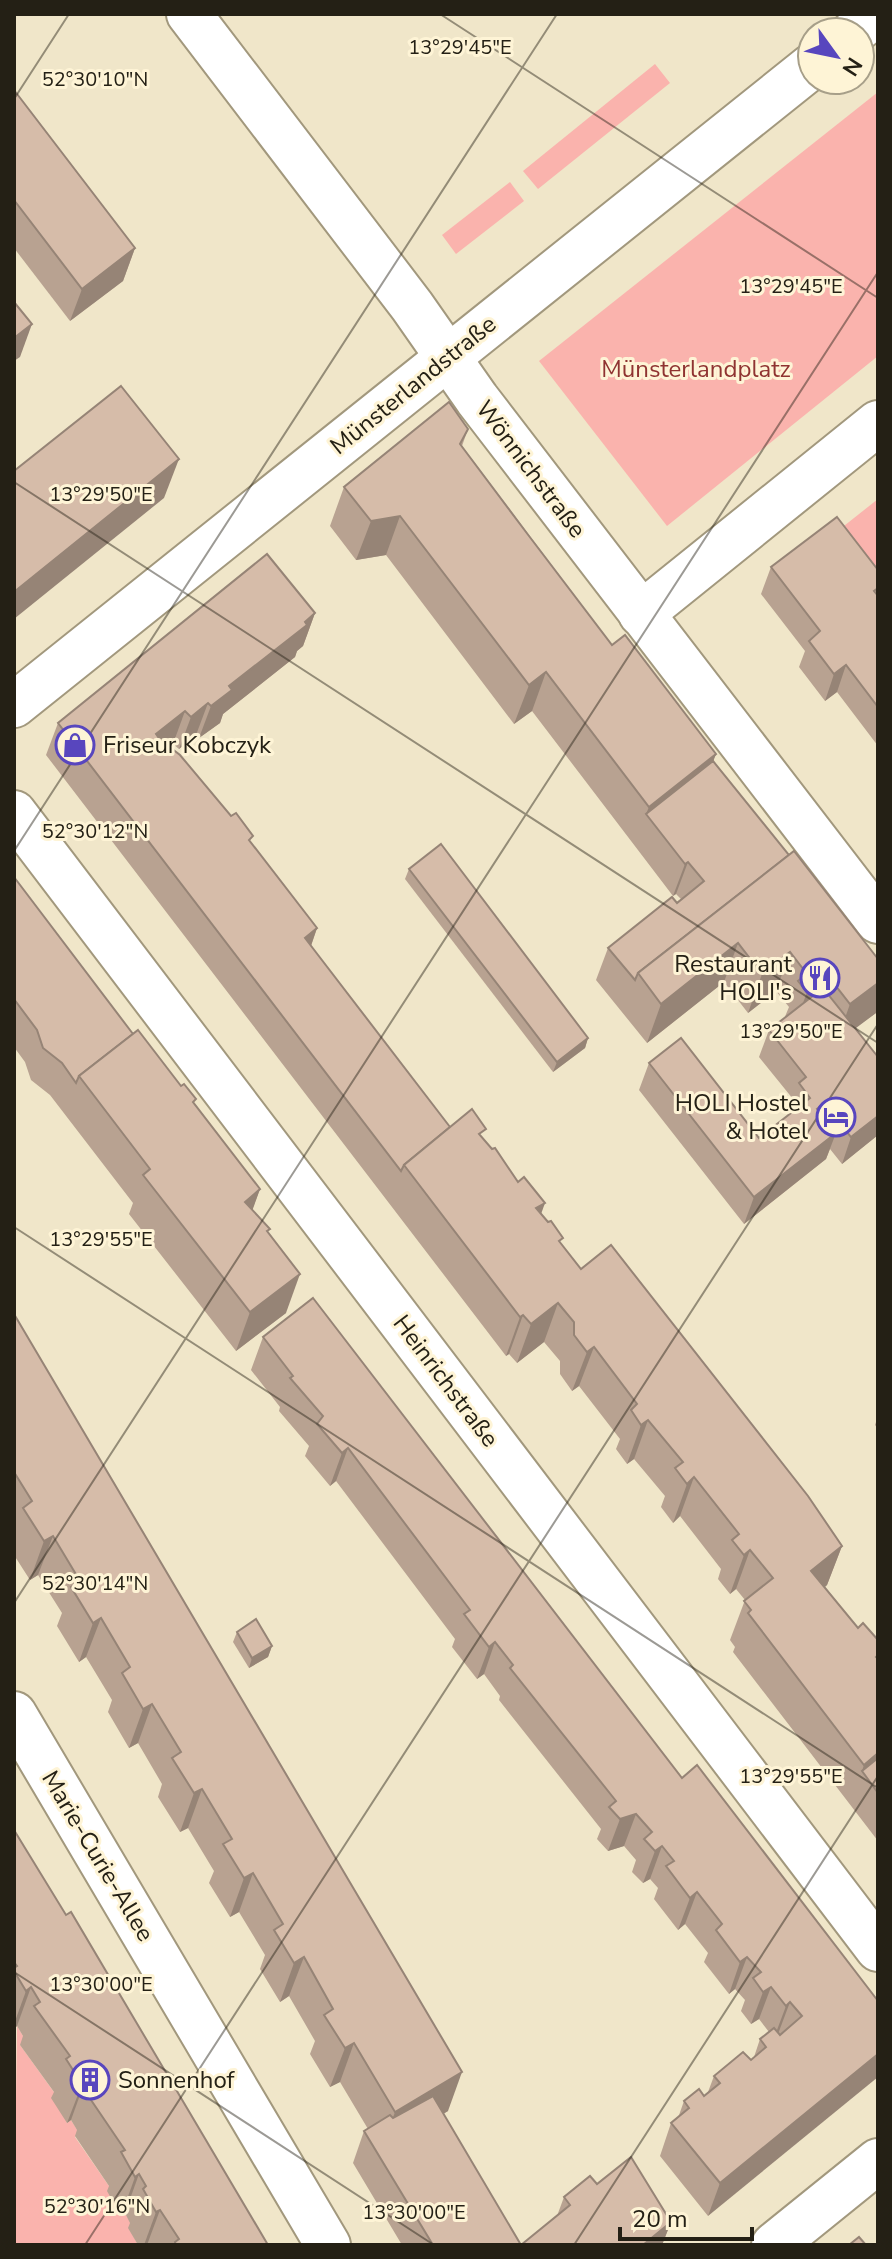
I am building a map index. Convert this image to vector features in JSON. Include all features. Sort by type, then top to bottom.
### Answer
[{"type":"street","name":"Wönnichstraße","points":[[189,14],[641,614],[878,921]]},
{"type":"street","name":"Münsterlandstraße","points":[[14,705],[796,79]]},
{"type":"street","points":[[641,614],[878,423]]},
{"type":"street","name":"Heinrichstraße","points":[[14,813],[878,1949]]},
{"type":"street","name":"Marie-Curie-Allee","points":[[14,1714],[328,2245]]},
{"type":"street","points":[[774,2245],[878,2161]]},
{"type":"green space","points":[[655,64],[670,83],[538,189],[523,171]]},
{"type":"green space","name":"Münsterlandplatz","points":[[878,92],[878,356],[667,526],[539,361]]},
{"type":"green space","points":[[510,182],[524,201],[456,254],[442,235]]},
{"type":"green space","points":[[878,499],[878,601],[825,541]]},
{"type":"green space","points":[[17,2026],[26,2041],[20,2045],[56,2095],[67,2123],[71,2120],[79,2133],[75,2137],[111,2189],[121,2216],[125,2213],[132,2225],[129,2228],[138,2245],[14,2245]]},
{"type":"building","points":[[14,90],[135,248],[82,289],[14,200]]},
{"type":"building","points":[[14,302],[32,324],[14,338]]},
{"type":"building","points":[[121,386],[179,459],[14,592],[14,471]]},
{"type":"building","points":[[449,402],[468,429],[460,444],[529,536],[612,645],[625,635],[716,754],[649,807],[546,672],[529,685],[400,516],[371,521],[344,487]]},
{"type":"building","points":[[837,517],[878,570],[878,588],[874,591],[878,596],[878,707],[846,665],[834,674],[809,641],[820,631],[771,567]]},
{"type":"building","points":[[267,554],[315,613],[305,622],[307,625],[229,686],[232,690],[211,706],[208,703],[191,717],[185,711],[156,734],[168,751],[171,748],[180,755],[231,816],[236,813],[253,836],[249,840],[317,928],[305,938],[450,1127],[404,1165],[401,1171],[58,723]]},
{"type":"building","points":[[713,761],[789,855],[638,973],[635,980],[608,948],[672,897],[677,903],[704,881],[688,862],[685,864],[646,814]]},
{"type":"building","points":[[441,844],[588,1038],[557,1062],[409,869]]},
{"type":"building","points":[[794,851],[878,959],[878,983],[850,1004],[828,976],[807,992],[798,981],[807,974],[790,952],[762,974],[738,943],[661,1004],[638,973]]},
{"type":"building","points":[[14,877],[133,1034],[79,1076],[76,1083],[62,1063],[43,1048],[37,1030],[14,999]]},
{"type":"building","points":[[823,988],[878,1057],[878,1116],[851,1137],[824,1103],[817,1109],[836,1133],[754,1197],[649,1063],[681,1038],[759,1138],[810,1098],[799,1083],[806,1077],[769,1030]]},
{"type":"building","points":[[138,1030],[181,1086],[184,1084],[196,1099],[193,1102],[260,1189],[245,1202],[270,1229],[267,1231],[300,1274],[250,1312],[143,1175],[150,1169],[79,1076]]},
{"type":"building","points":[[472,1109],[486,1129],[479,1134],[492,1149],[495,1148],[518,1182],[524,1177],[545,1203],[536,1208],[548,1222],[551,1221],[563,1238],[559,1241],[581,1269],[611,1245],[808,1496],[842,1546],[811,1571],[858,1628],[863,1623],[878,1640],[878,1753],[864,1765],[748,1613],[751,1610],[744,1601],[773,1578],[750,1550],[744,1555],[732,1540],[739,1534],[694,1477],[687,1484],[675,1468],[683,1462],[648,1420],[641,1425],[631,1410],[637,1404],[594,1347],[587,1352],[574,1335],[574,1322],[558,1303],[531,1324],[523,1315],[520,1317],[404,1165]]},
{"type":"building","points":[[313,1298],[682,1778],[697,1765],[878,2001],[878,2054],[720,2183],[671,2123],[689,2108],[684,2101],[699,2089],[704,2096],[720,2083],[714,2076],[743,2052],[751,2060],[766,2047],[760,2039],[774,2028],[780,2035],[802,2016],[790,2002],[786,2006],[771,1987],[763,1992],[753,1978],[761,1972],[747,1957],[740,1962],[716,1930],[722,1924],[697,1892],[690,1898],[666,1866],[674,1861],[662,1846],[655,1851],[644,1839],[652,1832],[636,1814],[620,1819],[609,1807],[616,1801],[510,1668],[513,1665],[495,1642],[489,1647],[464,1614],[470,1610],[348,1448],[342,1453],[317,1424],[323,1416],[290,1378],[293,1376],[263,1337]]},
{"type":"building","points":[[14,1314],[462,2072],[395,2112],[354,2043],[345,2048],[324,2015],[333,2009],[304,1957],[294,1963],[274,1930],[283,1924],[253,1873],[244,1878],[223,1844],[232,1839],[202,1789],[194,1793],[172,1758],[181,1752],[152,1704],[143,1709],[122,1673],[130,1667],[101,1618],[93,1623],[71,1587],[80,1581],[53,1536],[44,1541],[23,1508],[32,1501],[14,1472]]},
{"type":"building","points":[[256,1619],[272,1646],[252,1658],[237,1632]]},
{"type":"building","points":[[878,1758],[878,1793],[862,1771]]},
{"type":"building","points":[[14,1830],[66,1915],[71,1912],[268,2245],[176,2245],[179,2239],[160,2210],[156,2212],[143,2189],[146,2186],[139,2174],[135,2177],[121,2152],[125,2150],[89,2097],[93,2094],[85,2081],[82,2084],[66,2059],[70,2056],[34,2006],[40,2002],[31,1987],[26,1991],[14,1971],[17,1966],[14,1962]]},
{"type":"building","points":[[433,2096],[521,2245],[433,2245],[364,2131],[390,2115],[393,2118]]},
{"type":"building","points":[[631,2157],[671,2222],[643,2245],[521,2245],[570,2205],[564,2197],[590,2176],[597,2184]]},
{"type":"building","points":[[859,2237],[866,2245],[849,2245]]},
{"type":"place","name":"Friseur Kobczyk","points":[[75,745]]},
{"type":"place","name":"Restaurant HOLI's","points":[[820,978]]},
{"type":"place","name":"HOLI Hostel & Hotel","points":[[836,1117]]},
{"type":"place","name":"Sonnenhof","points":[[90,2080]]}]
